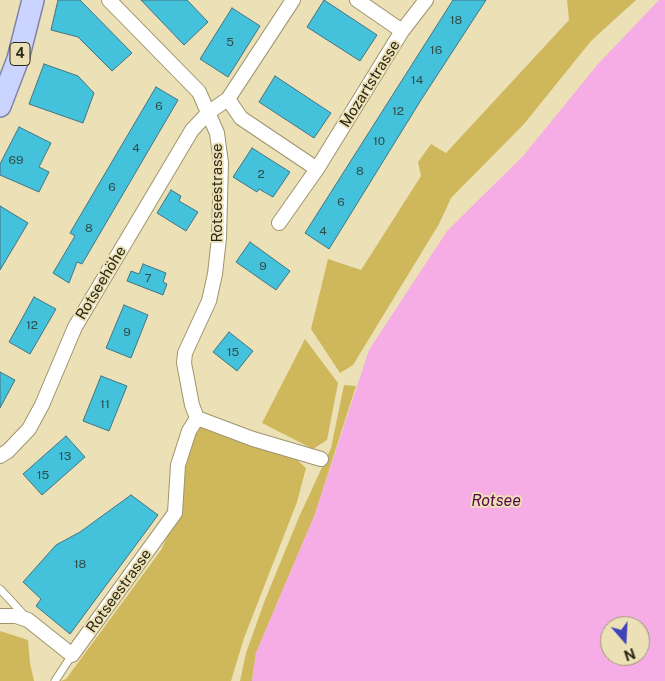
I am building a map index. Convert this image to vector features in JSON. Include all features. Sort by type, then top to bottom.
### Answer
[{"type":"main road","name":"4","points":[[0,106],[18,59],[33,0]]},
{"type":"street","name":"Rotseestrasse","points":[[72,655],[174,513],[178,465],[189,432],[197,418],[192,405],[184,363],[185,352],[208,301],[215,274],[219,238],[220,163],[217,133],[209,112],[199,92],[109,0]]},
{"type":"street","points":[[293,0],[228,99],[241,118],[317,169]]},
{"type":"street","points":[[357,0],[402,31]]},
{"type":"street","name":"Mozartstrasse","points":[[279,223],[317,169],[402,31],[426,0]]},
{"type":"street","name":"Rotseehöhe","points":[[0,456],[8,451],[29,429],[42,405],[75,327],[192,130],[209,112],[228,99]]},
{"type":"street","points":[[197,418],[321,459]]},
{"type":"street","points":[[0,616],[16,616],[28,620],[72,655]]},
{"type":"lane","points":[[0,589],[28,620]]},
{"type":"lane","points":[[55,681],[72,655]]},
{"type":"shaded area","points":[[567,0],[636,0],[591,41],[524,124],[451,198],[439,224],[353,365],[340,373],[311,329],[328,259],[361,270],[421,176],[418,162],[431,144],[446,153],[569,20]]},
{"type":"shaded area","points":[[305,339],[338,383],[327,440],[313,449],[262,423]]},
{"type":"shaded area","points":[[344,385],[356,386],[315,514],[256,653],[252,681],[240,681],[246,653],[265,600],[299,517],[331,448]]},
{"type":"shaded area","points":[[199,428],[210,428],[295,458],[306,468],[297,502],[244,638],[231,681],[61,681],[66,679],[161,550],[173,525],[191,433]]},
{"type":"shaded area","points":[[0,631],[28,640],[34,681],[0,681]]},
{"type":"water","name":"Rotsee","points":[[659,0],[665,0],[665,681],[252,681],[256,653],[315,514],[369,350],[447,231],[523,156],[598,64]]},
{"type":"building","points":[[58,0],[80,0],[132,53],[112,71],[78,37],[51,30]]},
{"type":"building","points":[[141,0],[187,0],[208,22],[184,45]]},
{"type":"building","points":[[324,0],[377,35],[360,61],[307,27]]},
{"type":"building","points":[[453,0],[486,0],[421,100],[329,249],[305,233]]},
{"type":"building","points":[[232,8],[260,26],[228,77],[200,59]]},
{"type":"building","points":[[44,64],[78,76],[94,93],[83,123],[29,104]]},
{"type":"building","points":[[275,76],[331,113],[314,138],[259,102]]},
{"type":"building","points":[[156,87],[178,100],[82,264],[77,262],[69,283],[53,273],[75,236],[70,233]]},
{"type":"building","points":[[19,127],[51,143],[39,167],[49,172],[39,192],[0,175],[0,164]]},
{"type":"building","points":[[252,148],[290,172],[273,197],[259,189],[257,192],[233,177]]},
{"type":"building","points":[[171,190],[181,196],[179,201],[198,212],[186,231],[157,213]]},
{"type":"building","points":[[0,206],[28,223],[0,270]]},
{"type":"building","points":[[250,242],[290,271],[276,290],[236,262]]},
{"type":"building","points":[[143,264],[166,273],[163,282],[167,284],[163,295],[127,281],[131,271],[139,274]]},
{"type":"building","points":[[34,297],[56,309],[30,354],[9,342]]},
{"type":"building","points":[[124,305],[148,315],[131,358],[106,348]]},
{"type":"building","points":[[229,332],[253,351],[237,371],[213,352]]},
{"type":"building","points":[[0,372],[15,380],[0,408]]},
{"type":"building","points":[[101,376],[127,386],[109,431],[83,421]]},
{"type":"building","points":[[66,436],[85,457],[42,495],[23,474]]},
{"type":"building","points":[[131,495],[158,515],[70,634],[36,606],[41,599],[23,582],[56,545],[80,532]]}]
